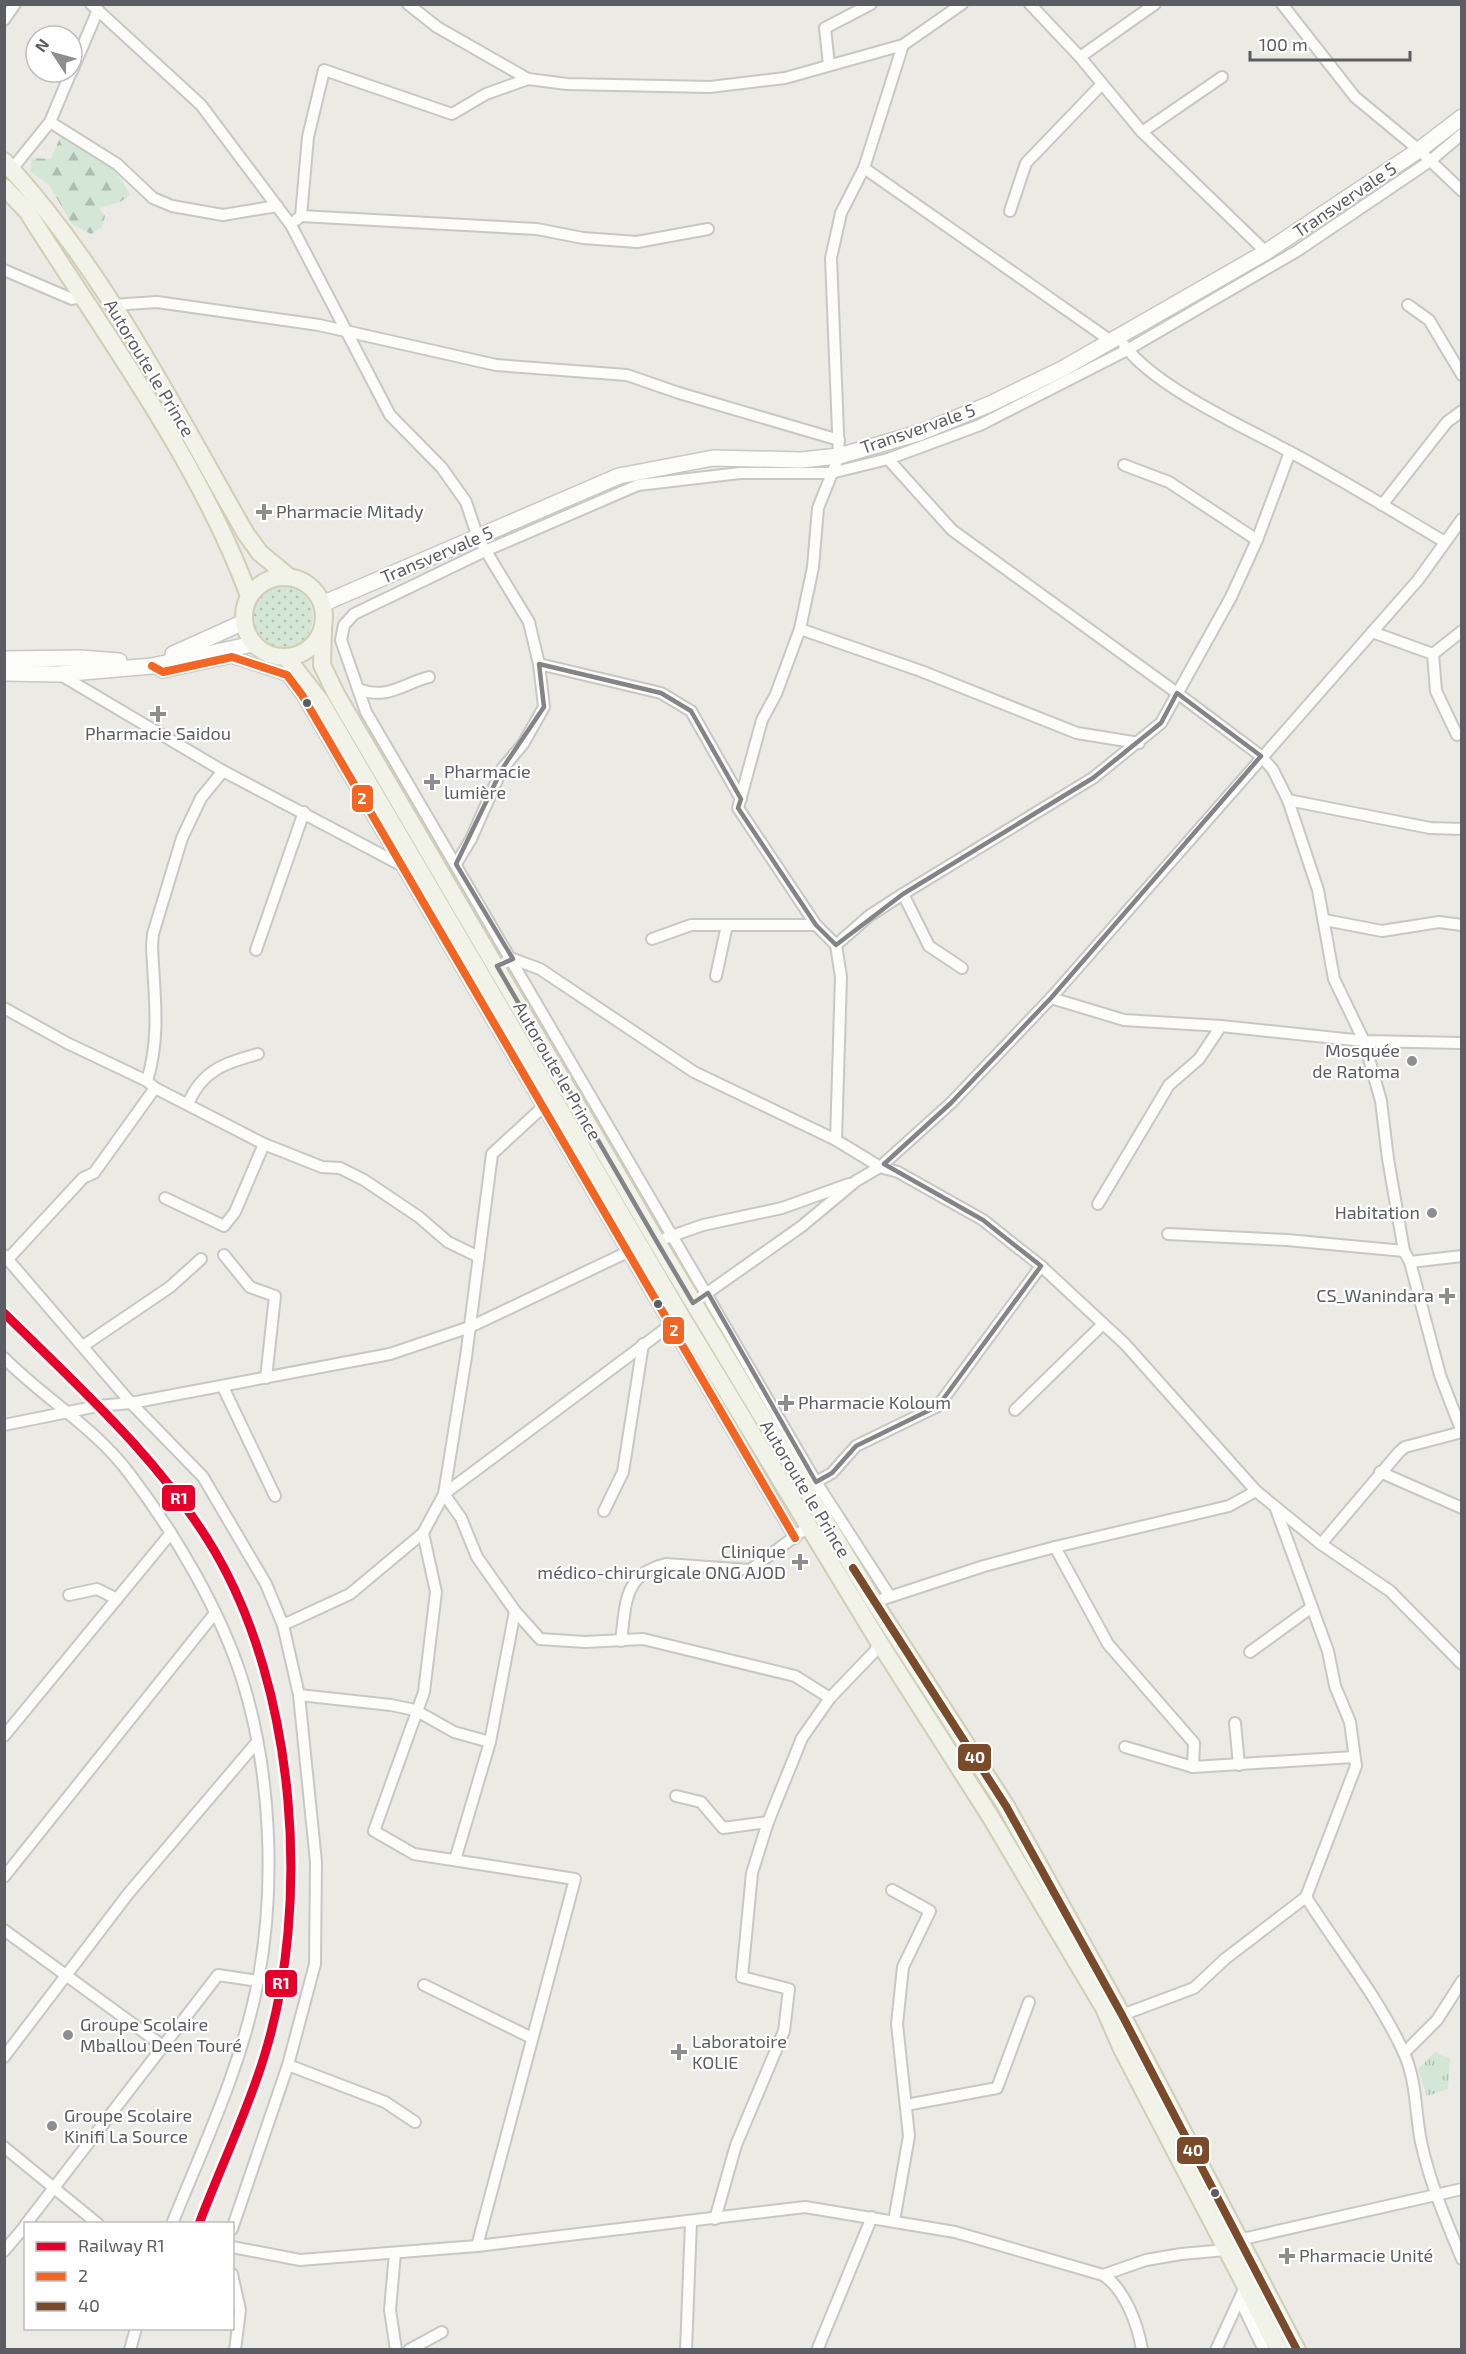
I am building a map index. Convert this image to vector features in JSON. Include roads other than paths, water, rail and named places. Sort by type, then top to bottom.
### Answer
[{"type":"main road","name":"Transvervale 5","points":[[322,604],[481,545],[619,476],[713,458],[801,460],[839,448],[919,433],[990,404],[1119,343],[1425,155],[1461,117]]},
{"type":"main road","name":"Autoroute le Prince","points":[[8,165],[41,200],[112,305],[246,534],[260,553],[290,577]]},
{"type":"main road","name":"Autoroute le Prince","points":[[4,187],[27,211],[80,297],[147,397],[221,527],[249,596]]},
{"type":"main road","points":[[290,577],[310,586],[322,604],[323,628],[309,648],[286,657],[268,654],[253,644],[244,622],[244,609],[249,596],[267,580],[290,577]]},
{"type":"main road","points":[[4,659],[80,658],[123,662],[174,654],[244,622]]},
{"type":"main road","name":"Autoroute le Prince","points":[[323,628],[322,665],[327,675],[412,807],[497,966],[664,1239],[693,1303],[881,1599],[1006,1806],[1122,2015],[1232,2245],[1242,2294],[1279,2349]]},
{"type":"main road","points":[[4,673],[59,674],[152,666],[253,644]]},
{"type":"main road","name":"Autoroute le Prince","points":[[286,657],[321,702],[331,731],[676,1320],[809,1526],[879,1642],[990,1816],[1104,2008],[1122,2049],[1232,2245],[1297,2349]]},
{"type":"street","points":[[4,20],[15,4]]},
{"type":"street","points":[[408,4],[437,27],[528,79],[567,84],[710,87],[785,78],[903,45],[962,4]]},
{"type":"street","points":[[828,65],[825,28],[871,4]]},
{"type":"street","points":[[1030,4],[1080,57],[1142,132],[1266,252]]},
{"type":"street","points":[[1080,57],[1155,4]]},
{"type":"street","points":[[1282,4],[1355,97],[1425,155],[1461,191]]},
{"type":"street","points":[[84,38],[95,7],[201,105],[291,225],[390,415],[442,468],[466,502],[481,545],[529,622],[539,664],[544,707],[523,744],[502,769],[471,839],[456,864]]},
{"type":"street","points":[[836,1140],[841,977],[836,945],[816,926],[738,808],[762,720],[776,694],[800,629],[813,567],[818,508],[839,448],[831,258],[841,213],[864,168],[903,45]]},
{"type":"street","points":[[291,225],[301,216],[308,137],[324,70],[452,114],[486,94],[528,79]]},
{"type":"street","points":[[1142,132],[1222,77]]},
{"type":"street","points":[[8,165],[50,122],[66,84]]},
{"type":"street","points":[[1010,211],[1026,163],[1102,84]]},
{"type":"street","points":[[50,122],[117,164],[153,198],[172,206],[223,215],[277,206]]},
{"type":"street","points":[[1256,1491],[1229,1506],[1055,1546],[881,1599],[708,1293],[664,1239],[513,959],[456,864],[412,807],[366,712],[340,640],[344,625],[354,614],[481,545],[638,485],[740,473],[831,473],[888,459],[980,425],[1119,343],[1297,250],[1425,155],[1461,134]]},
{"type":"street","points":[[864,168],[1119,343],[1171,384],[1227,419],[1290,452],[1445,542]]},
{"type":"street","points":[[301,216],[537,229],[583,238],[637,242],[708,229]]},
{"type":"street","points":[[4,270],[72,299],[80,297]]},
{"type":"street","points":[[112,305],[157,302],[319,325],[496,365],[627,375],[839,448]]},
{"type":"street","points":[[1408,305],[1429,320],[1461,375]]},
{"type":"street","points":[[1382,505],[1447,422],[1461,411]]},
{"type":"street","points":[[836,945],[868,916],[1093,778],[1161,723],[1231,597],[1257,540],[1290,452]]},
{"type":"street","points":[[888,459],[952,530],[1178,693],[1261,756],[1273,770],[1287,800],[1318,890],[1334,979],[1364,1041],[1381,1101],[1388,1160],[1404,1251],[1410,1263],[1440,1375],[1461,1432],[1405,1447],[1380,1472],[1321,1544]]},
{"type":"street","points":[[1124,465],[1169,482],[1257,540]]},
{"type":"street","points":[[693,1303],[802,1226],[856,1181],[880,1167],[951,1103],[1051,998],[1261,756],[1418,580],[1461,519]]},
{"type":"street","points":[[800,629],[921,671],[1077,733],[1139,743]]},
{"type":"street","points":[[1433,654],[1461,631]]},
{"type":"street","points":[[1372,632],[1433,654]]},
{"type":"street","points":[[1433,654],[1436,691],[1457,735]]},
{"type":"street","points":[[4,1425],[98,1406],[131,1403],[223,1387],[390,1354],[470,1328],[635,1248],[543,1106],[401,865],[331,731],[287,675],[232,657],[164,672],[152,666]]},
{"type":"street","points":[[539,664],[661,693],[691,711],[741,799]]},
{"type":"street","points":[[59,674],[223,771],[401,865]]},
{"type":"street","points":[[358,689],[375,695],[398,690],[429,677]]},
{"type":"street","points":[[223,771],[201,798],[182,838],[153,934],[157,1028],[151,1084],[94,1173],[83,1178],[6,1257],[131,1403],[203,1477],[266,1584],[283,1625],[298,1695],[316,1863],[315,1964],[288,2065],[234,2223]]},
{"type":"street","points":[[1287,800],[1431,828],[1461,829]]},
{"type":"street","points":[[256,950],[304,812]]},
{"type":"street","points":[[903,894],[929,946],[962,968]]},
{"type":"street","points":[[1325,920],[1382,931],[1438,922],[1461,925]]},
{"type":"street","points":[[652,939],[691,925],[816,926]]},
{"type":"street","points":[[716,976],[727,925]]},
{"type":"street","points":[[497,966],[513,959],[540,969],[694,1072],[836,1140],[880,1167],[898,1172],[984,1220],[1041,1266],[1125,1344],[1256,1491],[1321,1544],[1390,1591],[1461,1664]]},
{"type":"street","points":[[1051,998],[1124,1020],[1221,1026],[1364,1041],[1461,1043]]},
{"type":"street","points":[[4,1008],[67,1043],[151,1084],[264,1144],[322,1167],[340,1168],[364,1180],[419,1217],[448,1242],[479,1257]]},
{"type":"street","points":[[1098,1204],[1169,1085],[1199,1059],[1221,1026]]},
{"type":"street","points":[[188,1104],[195,1087],[209,1074],[222,1065],[258,1054]]},
{"type":"street","points":[[283,1625],[350,1594],[423,1533],[444,1494],[470,1328],[492,1154],[543,1106]]},
{"type":"street","points":[[165,1197],[224,1226],[235,1212],[264,1144]]},
{"type":"street","points":[[664,1239],[703,1225],[782,1208],[856,1181]]},
{"type":"street","points":[[1168,1234],[1287,1240],[1404,1251]]},
{"type":"street","points":[[224,1255],[250,1287],[276,1296],[266,1378]]},
{"type":"street","points":[[1410,1263],[1461,1256]]},
{"type":"street","points":[[83,1346],[170,1287],[201,1258]]},
{"type":"street","points":[[816,1482],[832,1473],[856,1446],[938,1406],[1041,1266]]},
{"type":"street","points":[[444,1494],[676,1320],[795,1538]]},
{"type":"street","points":[[1015,1410],[1103,1324]]},
{"type":"street","points":[[604,1511],[623,1472],[644,1344]]},
{"type":"street","points":[[4,1358],[10,1370],[69,1413],[128,1471],[171,1533],[215,1613],[243,1681],[257,1742],[268,1838],[266,1908],[258,1981],[234,2067],[172,2222]]},
{"type":"street","points":[[223,1387],[275,1496]]},
{"type":"street","points":[[1380,1472],[1461,1508]]},
{"type":"street","points":[[444,1494],[461,1518],[477,1557],[515,1611],[540,1639],[585,1642],[643,1639],[795,1676],[830,1698]]},
{"type":"street","points":[[1122,2015],[1194,1988],[1225,1959],[1306,1897],[1356,1766],[1350,1722],[1335,1686],[1328,1651],[1276,1509]]},
{"type":"street","points":[[621,1641],[627,1593],[635,1581],[655,1567],[666,1564],[750,1570],[809,1526]]},
{"type":"street","points":[[5,1732],[171,1533]]},
{"type":"street","points":[[423,1533],[436,1592],[424,1692],[415,1710],[374,1831],[414,1854],[575,1879],[477,2246]]},
{"type":"street","points":[[1055,1546],[1108,1644],[1194,1743],[1193,1767]]},
{"type":"street","points":[[69,1595],[97,1588],[117,1599]]},
{"type":"street","points":[[1250,1652],[1312,1607]]},
{"type":"street","points":[[455,1860],[490,1742],[515,1611]]},
{"type":"street","points":[[4,1877],[215,1613]]},
{"type":"street","points":[[715,2219],[736,2145],[784,2031],[789,1989],[742,1977],[752,1873],[768,1822],[802,1738],[830,1698],[875,1651],[879,1642]]},
{"type":"street","points":[[298,1695],[392,1705],[415,1710],[454,1732],[490,1742]]},
{"type":"street","points":[[1235,1723],[1239,1765]]},
{"type":"street","points":[[4,2057],[128,1894],[257,1742]]},
{"type":"street","points":[[1125,1747],[1193,1767],[1354,1757]]},
{"type":"street","points":[[676,1796],[701,1802],[723,1828],[768,1822]]},
{"type":"street","points":[[892,1890],[930,1911],[903,1967],[897,2024],[909,2136],[894,2221]]},
{"type":"street","points":[[1306,1897],[1380,2010],[1404,2054],[1417,2098],[1421,2140],[1435,2193],[1461,2259]]},
{"type":"street","points":[[4,1930],[163,2046]]},
{"type":"street","points":[[28,2222],[218,1975],[258,1981]]},
{"type":"street","points":[[1404,2054],[1437,2020],[1461,1981]]},
{"type":"street","points":[[424,1985],[532,2038]]},
{"type":"street","points":[[906,2105],[997,2088],[1029,2002]]},
{"type":"street","points":[[288,2065],[385,2102],[415,2122]]},
{"type":"street","points":[[4,2147],[53,2189],[97,2222]]},
{"type":"street","points":[[1103,2275],[1146,2260],[1232,2245],[1435,2193],[1461,2189]]},
{"type":"street","points":[[234,2247],[300,2260],[477,2246],[805,2207],[955,2232],[1103,2275],[1114,2286],[1128,2307],[1138,2329],[1142,2349]]},
{"type":"street","points":[[818,2348],[872,2217]]},
{"type":"street","points":[[686,2349],[691,2222]]},
{"type":"street","points":[[4,2251],[24,2226]]},
{"type":"street","points":[[395,2253],[390,2310],[396,2349]]},
{"type":"street","points":[[234,2283],[240,2310],[235,2349]]},
{"type":"street","points":[[1216,2349],[1242,2294]]},
{"type":"street","points":[[1242,2294],[1264,2349]]},
{"type":"street","points":[[130,2349],[135,2330]]},
{"type":"street","points":[[409,2349],[442,2332]]},
{"type":"rail line","name":"R1","points":[[4,1313],[117,1425],[169,1485],[193,1517],[214,1550],[242,1605],[263,1666],[279,1731],[288,1798],[291,1866],[288,1933],[279,1997],[257,2078],[200,2222]]},
{"type":"place","name":"Pharmacie Mitady","points":[[264,512]]},
{"type":"place","name":"Pharmacie Saidou","points":[[158,714]]},
{"type":"place","name":"Pharmacie lumière","points":[[432,782]]},
{"type":"place","name":"Mosquée de Ratoma","points":[[1412,1061]]},
{"type":"place","name":"Habitation","points":[[1432,1213]]},
{"type":"place","name":"CS_Wanindara","points":[[1447,1296]]},
{"type":"place","name":"Pharmacie Koloum","points":[[786,1403]]},
{"type":"place","name":"Clinique médico-chirurgicale ONG AJOD","points":[[800,1562]]},
{"type":"place","name":"Groupe Scolaire Mballou Deen Touré","points":[[68,2035]]},
{"type":"place","name":"Laboratoire KOLIE","points":[[679,2052]]},
{"type":"place","name":"Groupe Scolaire Kinifi La Source","points":[[52,2126]]},
{"type":"place","name":"Pharmacie Unité","points":[[1287,2256]]}]
